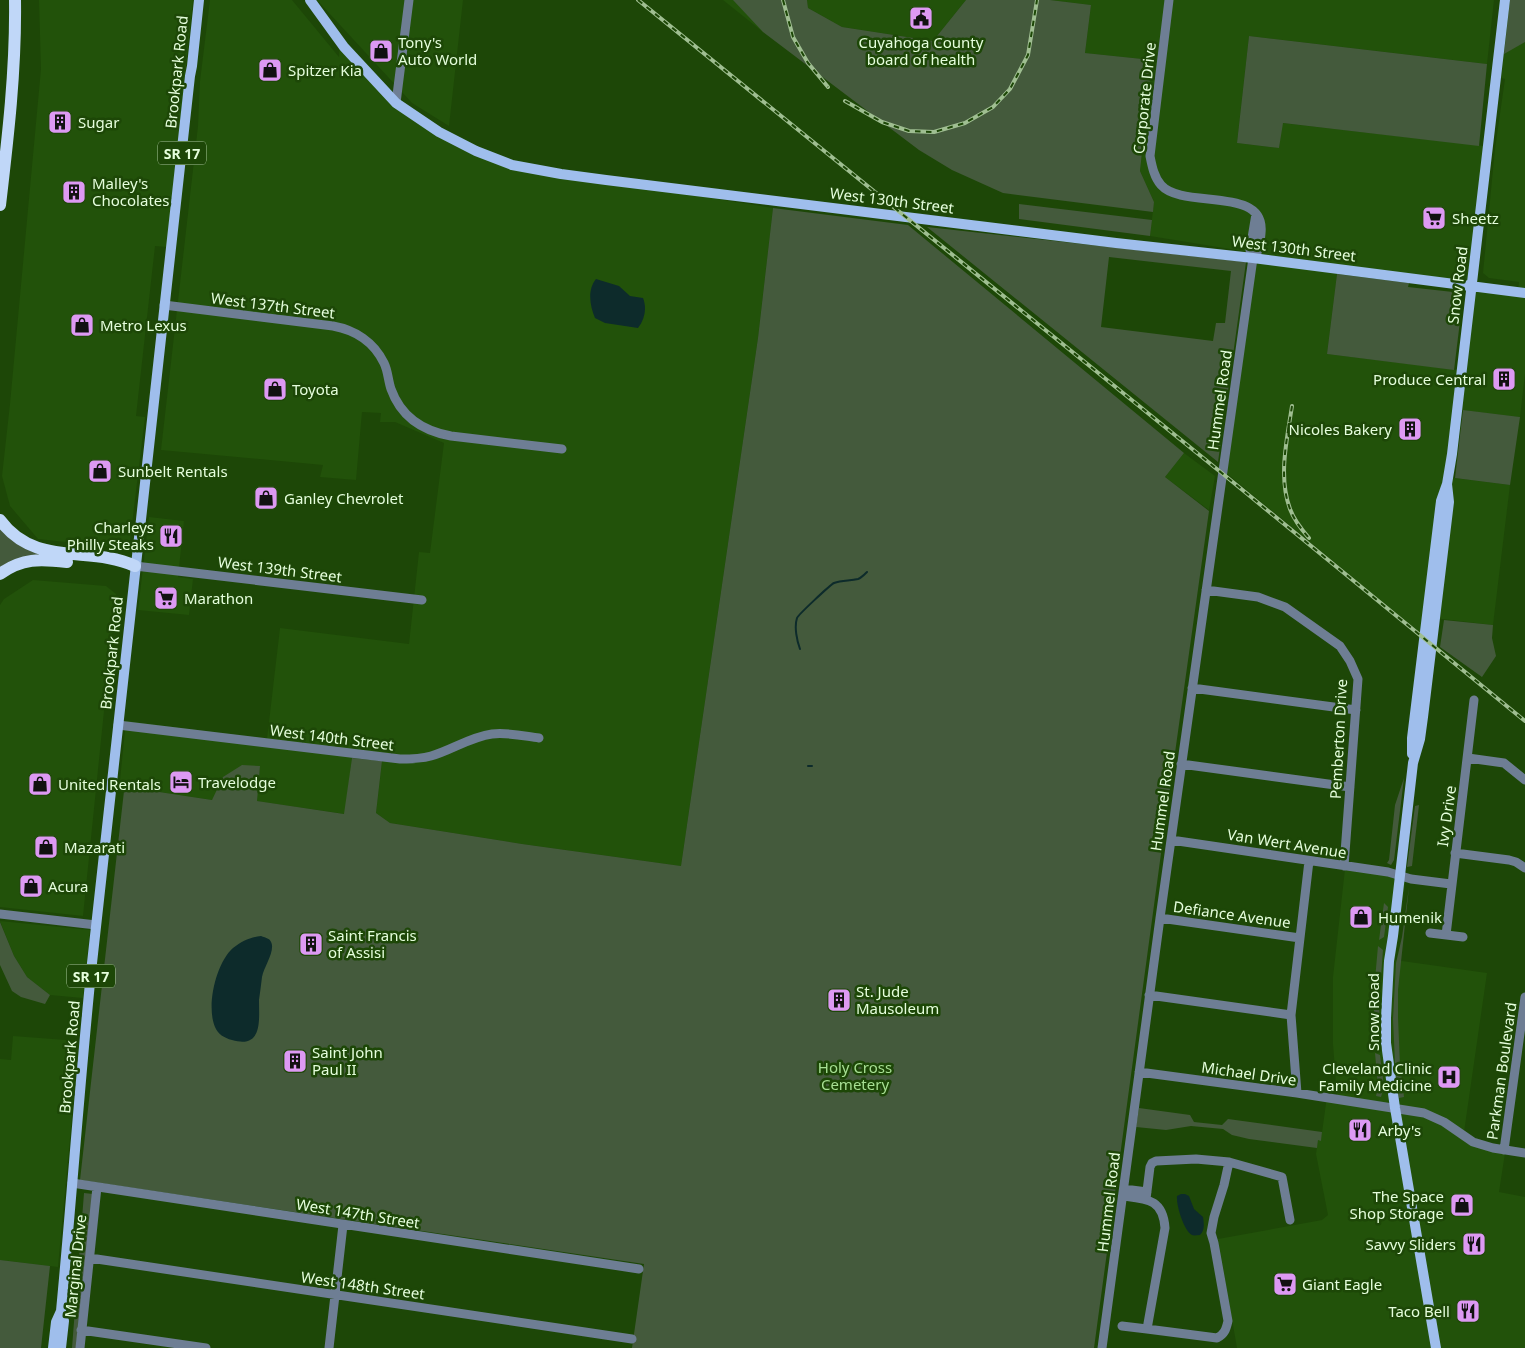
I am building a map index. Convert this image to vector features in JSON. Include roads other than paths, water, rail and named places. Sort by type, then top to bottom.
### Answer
[{"type":"highway","points":[[0,205],[11,100],[15,0]]},
{"type":"highway","points":[[0,520],[17,538],[37,548],[61,553],[124,560],[136,566]]},
{"type":"highway","points":[[0,574],[18,564],[39,560],[123,569],[136,566]]},
{"type":"main road","name":"Brookpark Road","points":[[52,1348],[56,1322],[61,1311],[96,925],[199,0]]},
{"type":"main road","name":"West 130th Street","points":[[304,0],[312,4],[344,47],[396,103],[439,132],[468,147],[492,158],[533,170],[1525,293]]},
{"type":"main road","name":"Snow Road","points":[[1436,1348],[1395,1108],[1386,1043],[1386,1018],[1389,961],[1413,763],[1420,739],[1424,709],[1449,502],[1447,484],[1472,287],[1504,0]]},
{"type":"main road","name":"Brookpark Road","points":[[61,1311],[64,1321],[62,1348]]},
{"type":"street","points":[[396,103],[409,0]]},
{"type":"street","name":"Corporate Drive","points":[[1169,0],[1150,156],[1154,173],[1161,185],[1175,195],[1238,203],[1253,210],[1256,214],[1250,250],[1253,258]]},
{"type":"street","name":"Hummel Road","points":[[1102,1348],[1181,764],[1253,258]]},
{"type":"street","name":"West 137th Street","points":[[164,305],[333,326],[350,330],[367,341],[380,355],[390,387],[399,405],[414,422],[422,427],[436,433],[451,436],[562,449]]},
{"type":"street","name":"West 139th Street","points":[[136,566],[422,600]]},
{"type":"street","name":"Pemberton Drive","points":[[1206,590],[1258,597],[1285,607],[1340,646],[1350,661],[1358,679],[1344,866]]},
{"type":"street","points":[[1192,688],[1356,710]]},
{"type":"street","name":"Ivy Drive","points":[[1446,935],[1451,881],[1468,758],[1477,716],[1474,700]]},
{"type":"street","name":"West 140th Street","points":[[118,726],[400,759],[432,756],[467,741],[493,734],[539,738]]},
{"type":"street","points":[[1468,758],[1504,763],[1525,780]]},
{"type":"street","points":[[1181,764],[1350,787]]},
{"type":"street","name":"Van Wert Avenue","points":[[1171,840],[1400,875],[1411,879],[1451,881]]},
{"type":"street","points":[[1455,853],[1508,860],[1516,862],[1525,868]]},
{"type":"street","points":[[1297,1093],[1292,1015],[1309,861]]},
{"type":"street","points":[[0,914],[96,925]]},
{"type":"street","name":"Defiance Avenue","points":[[1160,918],[1300,938]]},
{"type":"street","points":[[1430,933],[1462,937]]},
{"type":"street","points":[[1149,995],[1292,1015]]},
{"type":"street","name":"Parkman Boulevard","points":[[1504,1150],[1525,997]]},
{"type":"street","name":"Michael Drive","points":[[1139,1072],[1297,1093],[1424,1113],[1444,1122],[1473,1142],[1525,1153]]},
{"type":"street","points":[[1146,1196],[1150,1167],[1156,1161],[1196,1160],[1229,1162],[1282,1177],[1290,1220]]},
{"type":"street","points":[[1122,1326],[1217,1338],[1226,1331],[1228,1321],[1226,1307],[1211,1234],[1229,1162]]},
{"type":"street","name":"West 147th Street","points":[[72,1184],[639,1269]]},
{"type":"street","name":"Marginal Drive","points":[[80,1348],[97,1187]]},
{"type":"street","points":[[1123,1193],[1146,1196],[1158,1205],[1164,1218],[1165,1228],[1147,1329]]},
{"type":"street","points":[[328,1348],[343,1225]]},
{"type":"street","name":"West 148th Street","points":[[90,1258],[632,1339]]},
{"type":"street","points":[[81,1330],[206,1348]]},
{"type":"water","points":[[596,279],[619,286],[630,296],[643,298],[645,313],[638,328],[605,323],[595,318],[590,293]]},
{"type":"water","points":[[261,936],[271,941],[272,949],[262,977],[257,1031],[254,1037],[242,1042],[229,1039],[218,1032],[212,1018],[212,997],[217,974],[233,948],[253,937]]},
{"type":"water","points":[[1181,1194],[1189,1196],[1194,1209],[1203,1217],[1204,1224],[1200,1235],[1189,1233],[1183,1223],[1177,1200],[1177,1196]]},
{"type":"waterway","points":[[800,649],[796,630],[797,618],[834,583],[858,579],[867,572]]},
{"type":"railway","points":[[638,0],[1525,721]]},
{"type":"railway","points":[[783,0],[793,37],[808,63],[828,87]]},
{"type":"railway","points":[[845,101],[882,122],[909,131],[934,132],[965,123],[993,107],[1010,89],[1028,55],[1037,0]]},
{"type":"railway","points":[[1292,406],[1284,471],[1286,497],[1298,525],[1309,538]]},
{"type":"place","name":"Cuyahoga County board of health","points":[[921,18]]},
{"type":"place","name":"Tony's Auto World","points":[[381,51]]},
{"type":"place","name":"Spitzer Kia","points":[[270,70]]},
{"type":"place","name":"Sugar","points":[[60,122]]},
{"type":"place","name":"Malley's Chocolates","points":[[74,192]]},
{"type":"place","name":"Sheetz","points":[[1434,218]]},
{"type":"place","name":"Metro Lexus","points":[[82,325]]},
{"type":"place","name":"Produce Central","points":[[1504,379]]},
{"type":"place","name":"Toyota","points":[[275,389]]},
{"type":"place","name":"Nicoles Bakery","points":[[1410,429]]},
{"type":"place","name":"Sunbelt Rentals","points":[[100,471]]},
{"type":"place","name":"Ganley Chevrolet","points":[[266,498]]},
{"type":"place","name":"Charleys Philly Steaks","points":[[171,536]]},
{"type":"place","name":"Marathon","points":[[166,598]]},
{"type":"place","name":"Travelodge","points":[[181,782]]},
{"type":"place","name":"United Rentals","points":[[40,784]]},
{"type":"place","name":"Mazarati","points":[[46,847]]},
{"type":"place","name":"Acura","points":[[31,886]]},
{"type":"place","name":"Humenik","points":[[1361,917]]},
{"type":"place","name":"Saint Francis of Assisi","points":[[311,944]]},
{"type":"place","name":"St. Jude Mausoleum","points":[[839,1000]]},
{"type":"place","name":"Saint John Paul II","points":[[295,1061]]},
{"type":"place","name":"Cleveland Clinic Family Medicine","points":[[1449,1077]]},
{"type":"place","name":"Arby's","points":[[1360,1130]]},
{"type":"place","name":"The Space Shop Storage","points":[[1462,1205]]},
{"type":"place","name":"Savvy Sliders","points":[[1474,1244]]},
{"type":"place","name":"Giant Eagle","points":[[1285,1284]]},
{"type":"place","name":"Taco Bell","points":[[1468,1311]]},
{"type":"park label","name":"Holy Cross Cemetery","points":[[855,1076]]}]
